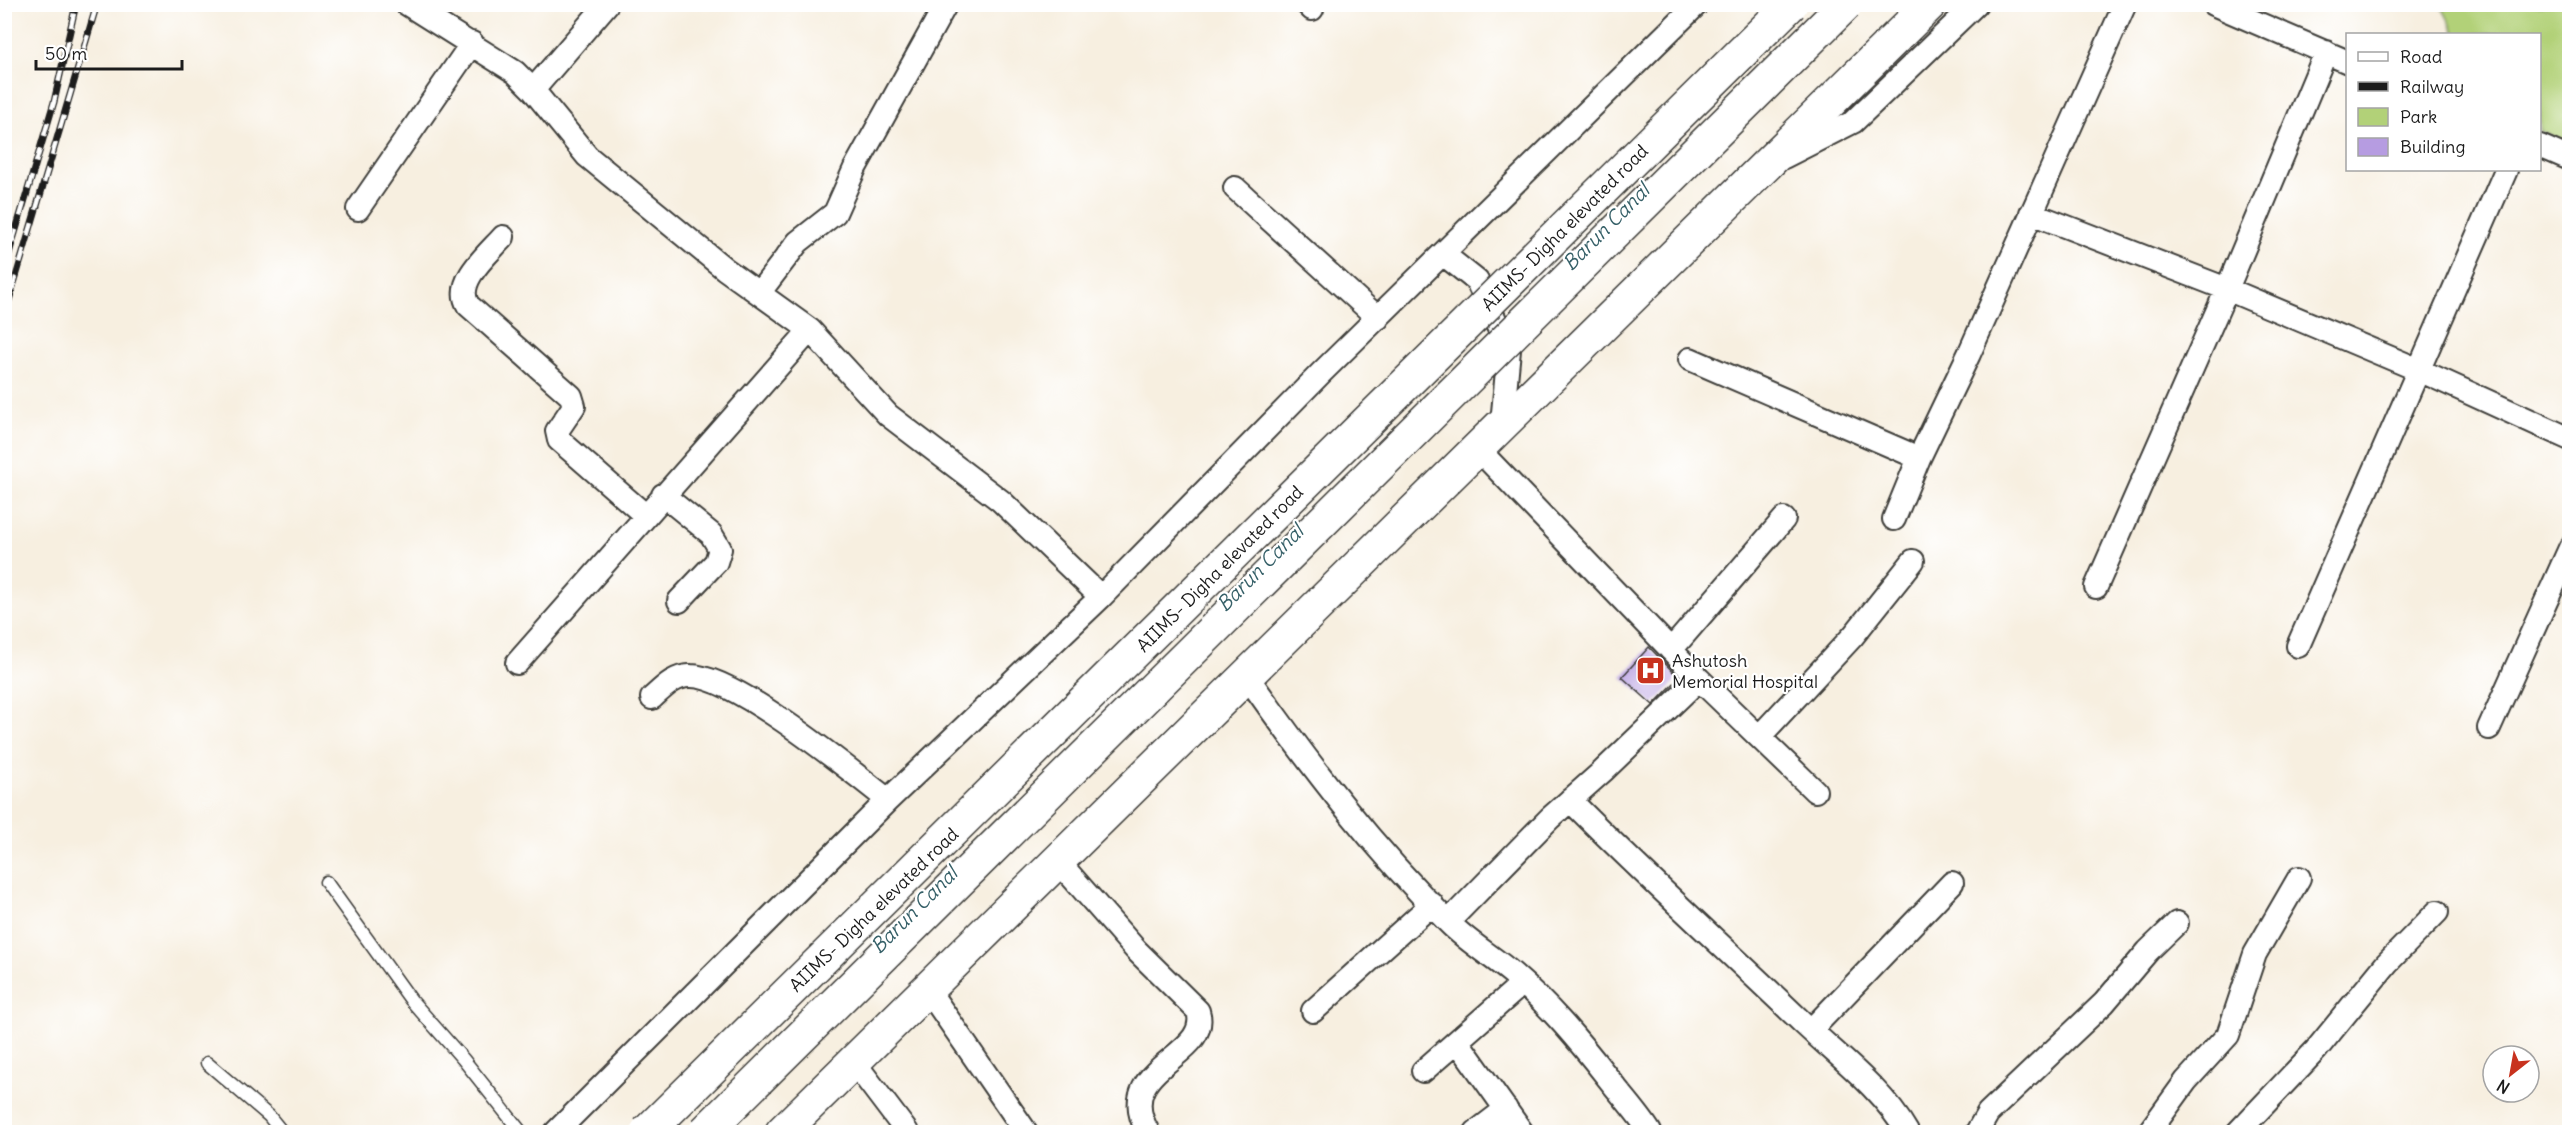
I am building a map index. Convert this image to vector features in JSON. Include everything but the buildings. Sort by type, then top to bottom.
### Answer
[{"type":"main road","name":"AIIMS- Digha elevated road","points":[[647,1132],[1791,4]]},
{"type":"main road","points":[[705,1132],[1846,4]]},
{"type":"main road","points":[[782,1132],[1930,4]]},
{"type":"street","points":[[407,4],[472,43],[514,72],[533,90],[587,156],[759,294],[810,330],[888,415],[1001,501],[1101,597]]},
{"type":"street","points":[[533,90],[607,4]]},
{"type":"street","points":[[759,294],[798,242],[835,213],[855,168],[946,4]]},
{"type":"street","points":[[556,1132],[888,800],[1101,597],[1378,318],[1696,4]]},
{"type":"street","points":[[1762,168],[1853,122],[1976,4]]},
{"type":"street","points":[[1894,519],[1919,458],[2125,4]]},
{"type":"street","points":[[2213,4],[2346,61]]},
{"type":"street","points":[[358,209],[472,43]]},
{"type":"street","points":[[2096,587],[2227,289],[2326,52]]},
{"type":"street","points":[[2541,146],[2570,159]]},
{"type":"street","points":[[2298,646],[2506,171]]},
{"type":"street","points":[[1235,188],[1378,318]]},
{"type":"street","points":[[2031,213],[2227,289],[2419,370],[2570,439]]},
{"type":"street","points":[[503,237],[470,276],[464,287],[463,297],[468,305],[571,396],[574,406],[557,430],[559,440],[646,516]]},
{"type":"street","points":[[1443,254],[1477,281],[1509,350],[1502,423]]},
{"type":"street","points":[[517,663],[810,330]]},
{"type":"street","points":[[1690,359],[1919,458]]},
{"type":"street","points":[[1477,448],[1699,679],[1815,791]]},
{"type":"street","points":[[663,495],[711,534],[720,549],[716,562],[679,602]]},
{"type":"street","points":[[1671,650],[1784,519]]},
{"type":"street","points":[[2489,728],[2570,548]]},
{"type":"street","points":[[1759,737],[1853,636],[1913,561]]},
{"type":"street","points":[[652,698],[682,676],[703,677],[718,683],[781,720],[888,800]]},
{"type":"street","points":[[1247,676],[1306,759],[1359,827],[1448,922],[1470,943],[1523,983],[1573,1034],[1650,1132]]},
{"type":"street","points":[[1448,922],[1511,856],[1699,679]]},
{"type":"street","points":[[1570,800],[1638,869],[1812,1030],[1872,1089],[1900,1120],[1907,1132]]},
{"type":"street","points":[[1058,861],[1136,950],[1198,1011],[1200,1019],[1198,1029],[1192,1039],[1152,1075],[1144,1086],[1139,1107],[1141,1118],[1149,1132]]},
{"type":"street","points":[[2149,1132],[2187,1081],[2228,1035],[2255,954],[2299,878]]},
{"type":"street","points":[[1812,1030],[1952,883]]},
{"type":"street","points":[[1313,1011],[1432,904]]},
{"type":"street","points":[[2238,1132],[2316,1050],[2387,963],[2437,912]]},
{"type":"street","points":[[1977,1132],[1988,1113],[2104,1004],[2148,951],[2177,923]]},
{"type":"street","points":[[1423,1071],[1523,983]]},
{"type":"street","points":[[928,990],[1026,1132]]},
{"type":"street","points":[[1458,1042],[1522,1132]]},
{"type":"street","points":[[854,1062],[907,1132]]},
{"type":"street","points":[[1476,1132],[1506,1109]]},
{"type":"lane","points":[[326,882],[405,992],[463,1059],[521,1132]]},
{"type":"lane","points":[[207,1063],[269,1116],[282,1132]]},
{"type":"green space","points":[[2441,5],[2569,5],[2569,143],[2541,131],[2541,33],[2455,33]]},
{"type":"railway","points":[[4,270],[54,102],[76,4]]},
{"type":"railway","points":[[4,317],[97,4]]},
{"type":"place","name":"Ashutosh Memorial Hospital","points":[[1651,671]]},
{"type":"water label","name":"Barun Canal","points":[[1606,227]]},
{"type":"water label","name":"Barun Canal","points":[[1260,568]]},
{"type":"water label","name":"Barun Canal","points":[[914,910]]}]
